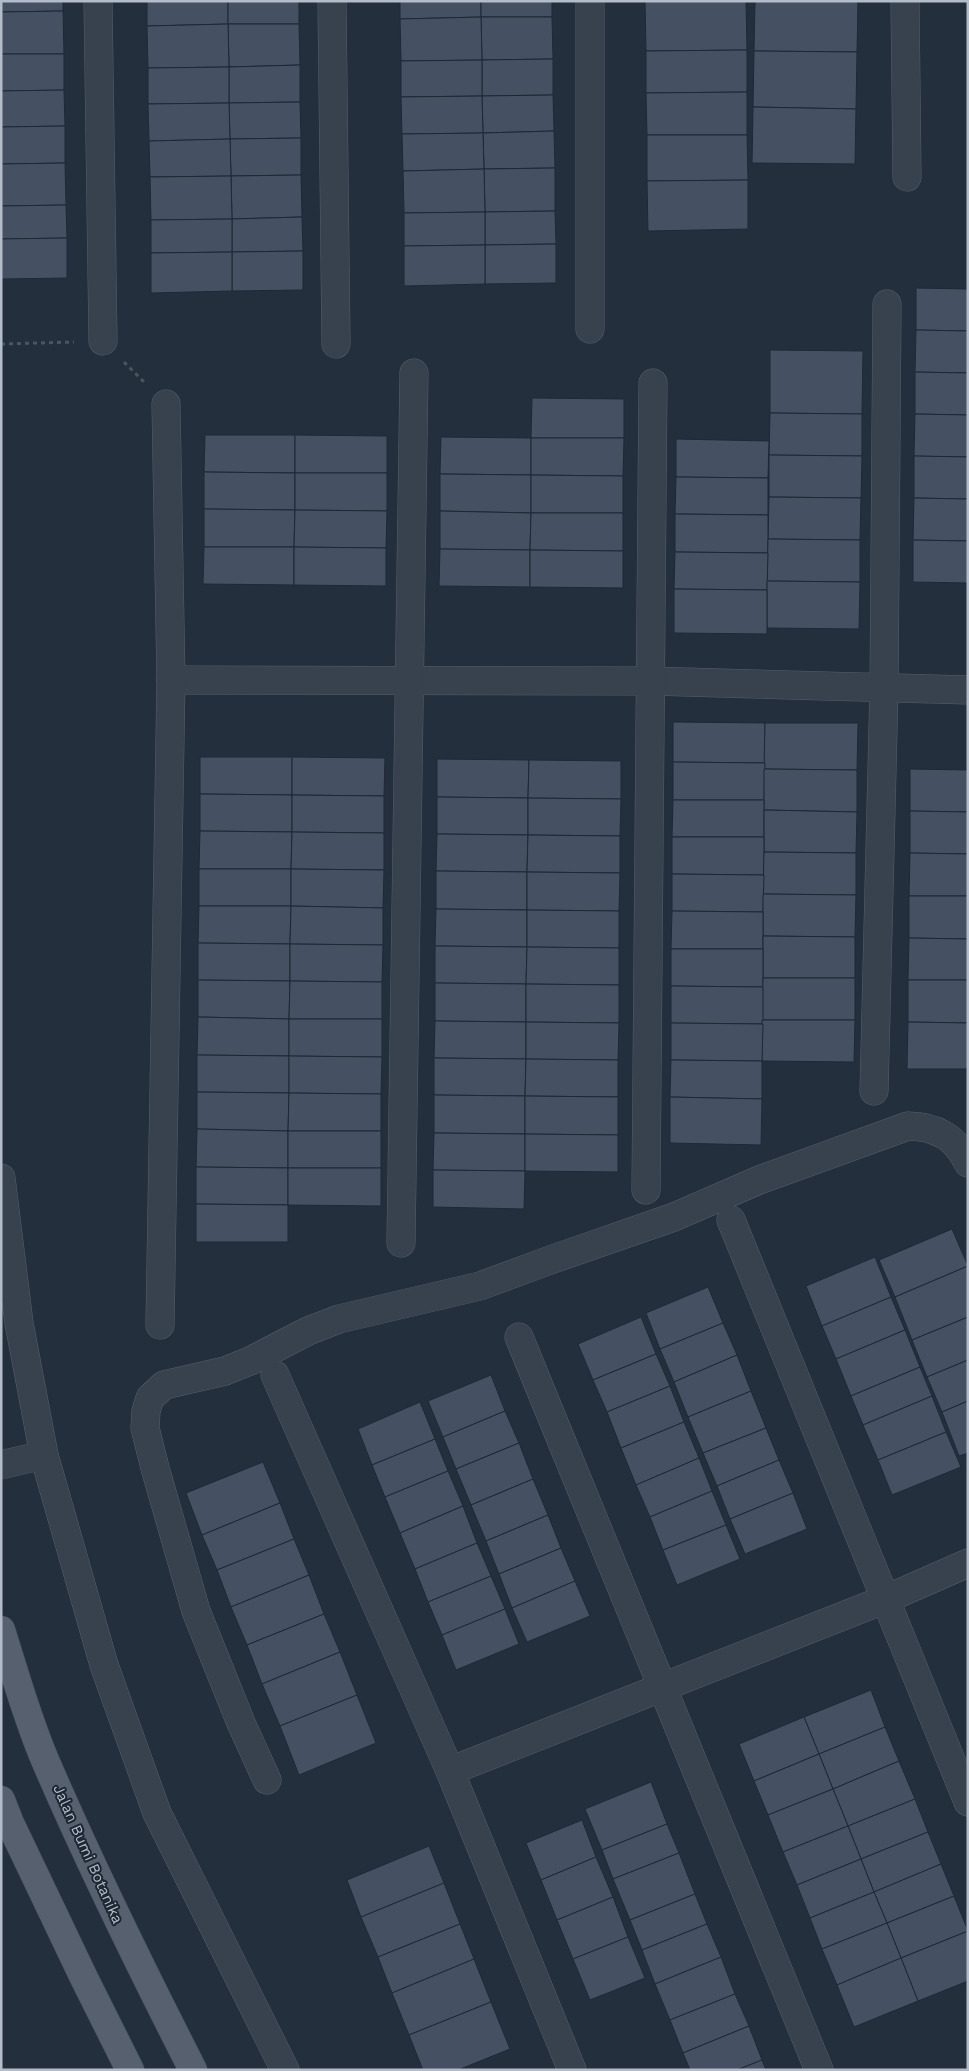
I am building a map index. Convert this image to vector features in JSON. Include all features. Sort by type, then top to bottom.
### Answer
[{"type":"main road","name":"Jalan Bumi Botanika","points":[[1,1630],[11,1695],[45,1759],[121,1927],[192,2070]]},
{"type":"main road","points":[[1,1800],[10,1823],[130,2070]]},
{"type":"street","points":[[98,1],[103,341]]},
{"type":"street","points":[[332,1],[336,344]]},
{"type":"street","points":[[590,1],[590,329]]},
{"type":"street","points":[[905,1],[907,177]]},
{"type":"street","points":[[874,1091],[884,689],[887,304]]},
{"type":"street","points":[[400,1242],[414,373]]},
{"type":"street","points":[[646,1190],[654,383]]},
{"type":"street","points":[[160,1325],[171,680],[166,404]]},
{"type":"street","points":[[171,680],[650,681],[968,690]]},
{"type":"street","points":[[267,1780],[196,1611],[154,1468],[145,1428],[146,1411],[150,1398],[164,1385],[194,1376],[225,1371],[250,1361],[308,1331],[339,1320],[489,1283],[674,1217],[759,1180],[908,1126],[924,1126],[941,1132],[963,1152],[968,1163]]},
{"type":"street","points":[[1,1178],[19,1323],[44,1455],[104,1666],[157,1813],[285,2070]]},
{"type":"street","points":[[731,1220],[968,1802]]},
{"type":"street","points":[[519,1336],[818,2070]]},
{"type":"street","points":[[275,1375],[450,1771],[572,2070]]},
{"type":"street","points":[[1,1465],[44,1455]]},
{"type":"street","points":[[450,1771],[886,1599],[968,1563]]},
{"type":"building","points":[[1,1],[63,1],[63,11],[1,12]]},
{"type":"building","points":[[147,1],[228,1],[228,24],[147,26]]},
{"type":"building","points":[[228,1],[299,1],[299,24],[228,24]]},
{"type":"building","points":[[400,1],[481,1],[481,17],[400,19]]},
{"type":"building","points":[[481,1],[552,1],[552,17],[481,17]]},
{"type":"building","points":[[645,1],[746,1],[747,50],[646,51]]},
{"type":"building","points":[[755,1],[858,1],[857,52],[754,51]]},
{"type":"building","points":[[63,11],[64,54],[1,54],[1,12]]},
{"type":"building","points":[[481,17],[552,17],[553,59],[482,60]]},
{"type":"building","points":[[481,17],[482,60],[401,61],[400,19]]},
{"type":"building","points":[[228,24],[299,24],[300,65],[229,67]]},
{"type":"building","points":[[228,24],[229,67],[148,68],[147,26]]},
{"type":"building","points":[[747,50],[747,92],[646,93],[646,51]]},
{"type":"building","points":[[754,51],[857,52],[856,109],[753,107]]},
{"type":"building","points":[[1,54],[64,54],[64,90],[1,91]]},
{"type":"building","points":[[553,59],[553,95],[482,96],[482,60]]},
{"type":"building","points":[[482,60],[482,96],[401,97],[401,61]]},
{"type":"building","points":[[300,65],[300,102],[229,103],[229,67]]},
{"type":"building","points":[[229,67],[229,103],[148,104],[148,68]]},
{"type":"building","points":[[64,90],[65,126],[1,127],[1,91]]},
{"type":"building","points":[[747,92],[747,135],[647,135],[646,93]]},
{"type":"building","points":[[553,95],[554,131],[483,133],[482,96]]},
{"type":"building","points":[[482,96],[483,133],[402,134],[401,97]]},
{"type":"building","points":[[300,102],[301,138],[230,139],[229,103]]},
{"type":"building","points":[[229,103],[230,139],[149,141],[148,104]]},
{"type":"building","points":[[753,107],[856,109],[855,164],[752,163]]},
{"type":"building","points":[[65,126],[65,163],[1,164],[1,127]]},
{"type":"building","points":[[554,131],[555,168],[484,169],[483,133]]},
{"type":"building","points":[[483,133],[484,169],[403,171],[402,134]]},
{"type":"building","points":[[647,135],[747,135],[748,180],[647,181]]},
{"type":"building","points":[[301,138],[301,175],[231,176],[230,139]]},
{"type":"building","points":[[230,139],[231,176],[150,177],[149,141]]},
{"type":"building","points":[[65,163],[66,205],[1,206],[1,164]]},
{"type":"building","points":[[555,168],[555,211],[485,212],[484,169]]},
{"type":"building","points":[[484,169],[485,212],[404,213],[403,171]]},
{"type":"building","points":[[301,175],[302,217],[232,219],[231,176]]},
{"type":"building","points":[[231,176],[232,219],[151,220],[150,177]]},
{"type":"building","points":[[748,180],[748,229],[648,231],[647,181]]},
{"type":"building","points":[[66,205],[67,238],[1,239],[1,206]]},
{"type":"building","points":[[555,211],[556,244],[485,245],[485,212]]},
{"type":"building","points":[[485,212],[485,245],[404,246],[404,213]]},
{"type":"building","points":[[302,217],[303,251],[232,252],[232,219]]},
{"type":"building","points":[[232,219],[232,252],[151,253],[151,220]]},
{"type":"building","points":[[67,238],[67,278],[1,279],[1,239]]},
{"type":"building","points":[[556,244],[556,283],[485,284],[485,245]]},
{"type":"building","points":[[485,245],[485,284],[404,286],[404,246]]},
{"type":"building","points":[[303,251],[303,290],[232,291],[232,252]]},
{"type":"building","points":[[232,252],[232,291],[151,293],[151,253]]},
{"type":"building","points":[[916,288],[968,289],[968,331],[916,330]]},
{"type":"building","points":[[916,330],[968,331],[968,373],[915,372]]},
{"type":"building","points":[[770,350],[863,351],[862,414],[770,413]]},
{"type":"building","points":[[915,372],[968,373],[968,415],[915,414]]},
{"type":"building","points":[[532,398],[624,399],[624,438],[531,438]]},
{"type":"building","points":[[770,413],[862,414],[862,456],[769,455]]},
{"type":"building","points":[[915,414],[968,415],[968,457],[914,456]]},
{"type":"building","points":[[205,435],[295,435],[295,473],[204,472]]},
{"type":"building","points":[[295,435],[387,436],[387,473],[295,473]]},
{"type":"building","points":[[441,437],[531,438],[531,475],[440,474]]},
{"type":"building","points":[[531,438],[624,438],[623,476],[531,475]]},
{"type":"building","points":[[676,439],[769,441],[768,478],[676,477]]},
{"type":"building","points":[[769,455],[862,456],[861,498],[769,497]]},
{"type":"building","points":[[914,456],[968,457],[968,499],[914,498]]},
{"type":"building","points":[[204,472],[295,473],[295,510],[204,509]]},
{"type":"building","points":[[295,473],[387,473],[387,511],[295,510]]},
{"type":"building","points":[[440,474],[531,475],[531,513],[440,511]]},
{"type":"building","points":[[531,475],[623,476],[623,513],[531,513]]},
{"type":"building","points":[[676,477],[768,478],[768,515],[675,514]]},
{"type":"building","points":[[769,497],[861,498],[860,540],[768,539]]},
{"type":"building","points":[[914,498],[968,499],[968,541],[913,540]]},
{"type":"building","points":[[204,509],[295,510],[294,547],[204,547]]},
{"type":"building","points":[[295,510],[387,511],[386,548],[294,547]]},
{"type":"building","points":[[440,511],[531,513],[530,550],[440,549]]},
{"type":"building","points":[[531,513],[623,513],[623,551],[530,550]]},
{"type":"building","points":[[675,514],[768,515],[768,553],[675,552]]},
{"type":"building","points":[[768,539],[860,540],[860,582],[767,581]]},
{"type":"building","points":[[913,540],[968,541],[968,583],[913,582]]},
{"type":"building","points":[[204,547],[294,547],[294,585],[203,584]]},
{"type":"building","points":[[294,547],[386,548],[386,586],[294,585]]},
{"type":"building","points":[[440,549],[530,550],[530,587],[439,586]]},
{"type":"building","points":[[530,550],[623,551],[623,588],[530,587]]},
{"type":"building","points":[[675,552],[768,553],[767,590],[674,589]]},
{"type":"building","points":[[767,581],[860,582],[859,629],[767,628]]},
{"type":"building","points":[[674,589],[767,590],[767,634],[674,633]]},
{"type":"building","points":[[673,722],[765,723],[765,763],[673,762]]},
{"type":"building","points":[[765,723],[858,723],[857,770],[764,769]]},
{"type":"building","points":[[200,757],[292,757],[292,795],[200,794]]},
{"type":"building","points":[[292,757],[385,758],[384,796],[292,795]]},
{"type":"building","points":[[437,759],[529,760],[528,798],[437,797]]},
{"type":"building","points":[[529,760],[621,761],[621,799],[528,798]]},
{"type":"building","points":[[673,762],[765,763],[764,800],[673,800]]},
{"type":"building","points":[[764,769],[857,770],[857,812],[764,810]]},
{"type":"building","points":[[910,769],[968,770],[968,812],[910,811]]},
{"type":"building","points":[[200,794],[292,795],[292,832],[200,831]]},
{"type":"building","points":[[292,795],[384,796],[384,833],[292,832]]},
{"type":"building","points":[[437,797],[528,798],[528,835],[437,834]]},
{"type":"building","points":[[528,798],[621,799],[620,836],[528,835]]},
{"type":"building","points":[[673,800],[764,800],[764,837],[672,837]]},
{"type":"building","points":[[764,810],[857,812],[856,853],[764,852]]},
{"type":"building","points":[[910,811],[968,812],[968,854],[910,853]]},
{"type":"building","points":[[200,831],[292,832],[291,869],[199,869]]},
{"type":"building","points":[[292,832],[384,833],[384,870],[291,869]]},
{"type":"building","points":[[437,834],[528,835],[527,872],[436,871]]},
{"type":"building","points":[[528,835],[620,836],[620,873],[527,872]]},
{"type":"building","points":[[672,837],[764,837],[764,875],[672,874]]},
{"type":"building","points":[[764,852],[856,853],[856,895],[763,894]]},
{"type":"building","points":[[910,853],[968,854],[968,896],[909,896]]},
{"type":"building","points":[[199,869],[291,869],[291,906],[199,906]]},
{"type":"building","points":[[291,869],[384,870],[383,908],[291,906]]},
{"type":"building","points":[[436,871],[527,872],[527,910],[436,909]]},
{"type":"building","points":[[527,872],[620,873],[619,911],[527,910]]},
{"type":"building","points":[[672,874],[764,875],[763,912],[672,911]]},
{"type":"building","points":[[763,894],[856,895],[855,937],[763,936]]},
{"type":"building","points":[[909,896],[968,896],[968,939],[909,938]]},
{"type":"building","points":[[199,906],[291,906],[290,944],[198,943]]},
{"type":"building","points":[[291,906],[383,908],[383,945],[290,944]]},
{"type":"building","points":[[436,909],[527,910],[527,947],[435,946]]},
{"type":"building","points":[[527,910],[619,911],[619,948],[527,947]]},
{"type":"building","points":[[672,911],[763,912],[763,949],[671,949]]},
{"type":"building","points":[[763,936],[855,937],[855,978],[763,978]]},
{"type":"building","points":[[909,938],[968,939],[968,980],[908,980]]},
{"type":"building","points":[[198,943],[290,944],[290,981],[198,980]]},
{"type":"building","points":[[290,944],[383,945],[382,982],[290,981]]},
{"type":"building","points":[[435,946],[527,947],[526,984],[435,983]]},
{"type":"building","points":[[527,947],[619,948],[619,985],[526,984]]},
{"type":"building","points":[[671,949],[763,949],[763,987],[671,986]]},
{"type":"building","points":[[763,978],[855,978],[855,1020],[762,1020]]},
{"type":"building","points":[[198,980],[290,981],[289,1019],[198,1017]]},
{"type":"building","points":[[908,980],[968,980],[968,1023],[908,1022]]},
{"type":"building","points":[[290,981],[382,982],[382,1019],[289,1019]]},
{"type":"building","points":[[435,983],[526,984],[526,1022],[435,1021]]},
{"type":"building","points":[[526,984],[619,985],[619,1023],[526,1022]]},
{"type":"building","points":[[671,986],[763,987],[763,1024],[671,1023]]},
{"type":"building","points":[[198,1017],[289,1019],[289,1056],[197,1055]]},
{"type":"building","points":[[289,1019],[382,1019],[382,1057],[289,1056]]},
{"type":"building","points":[[762,1020],[855,1020],[854,1062],[762,1061]]},
{"type":"building","points":[[435,1021],[526,1022],[526,1059],[434,1058]]},
{"type":"building","points":[[526,1022],[619,1023],[618,1060],[526,1059]]},
{"type":"building","points":[[908,1022],[968,1023],[968,1069],[907,1069]]},
{"type":"building","points":[[671,1023],[763,1024],[762,1061],[671,1060]]},
{"type":"building","points":[[197,1055],[289,1056],[289,1093],[197,1092]]},
{"type":"building","points":[[289,1056],[382,1057],[381,1094],[289,1093]]},
{"type":"building","points":[[434,1058],[526,1059],[525,1096],[434,1095]]},
{"type":"building","points":[[526,1059],[618,1060],[618,1097],[525,1096]]},
{"type":"building","points":[[671,1060],[762,1061],[762,1099],[670,1097]]},
{"type":"building","points":[[197,1092],[289,1093],[288,1131],[197,1129]]},
{"type":"building","points":[[289,1093],[381,1094],[381,1131],[288,1131]]},
{"type":"building","points":[[434,1095],[525,1096],[525,1134],[434,1133]]},
{"type":"building","points":[[525,1096],[618,1097],[618,1135],[525,1134]]},
{"type":"building","points":[[670,1097],[762,1099],[761,1145],[670,1143]]},
{"type":"building","points":[[197,1129],[288,1131],[288,1168],[196,1167]]},
{"type":"building","points":[[288,1131],[381,1131],[381,1168],[288,1168]]},
{"type":"building","points":[[434,1133],[525,1134],[525,1171],[433,1170]]},
{"type":"building","points":[[525,1134],[618,1135],[618,1172],[525,1171]]},
{"type":"building","points":[[196,1167],[288,1168],[288,1205],[196,1204]]},
{"type":"building","points":[[288,1168],[381,1168],[381,1206],[288,1205]]},
{"type":"building","points":[[433,1170],[525,1171],[524,1209],[433,1207]]},
{"type":"building","points":[[196,1204],[288,1205],[288,1242],[196,1242]]},
{"type":"building","points":[[952,1229],[968,1266],[895,1297],[879,1260]]},
{"type":"building","points":[[875,1257],[891,1297],[822,1326],[806,1286]]},
{"type":"building","points":[[968,1266],[968,1317],[912,1340],[895,1297]]},
{"type":"building","points":[[708,1287],[723,1323],[660,1349],[646,1313]]},
{"type":"building","points":[[891,1297],[905,1330],[836,1359],[822,1326]]},
{"type":"building","points":[[641,1317],[656,1354],[593,1380],[578,1344]]},
{"type":"building","points":[[968,1317],[968,1360],[927,1377],[912,1340]]},
{"type":"building","points":[[723,1323],[737,1355],[674,1382],[660,1349]]},
{"type":"building","points":[[905,1330],[920,1367],[851,1396],[836,1359]]},
{"type":"building","points":[[656,1354],[670,1386],[607,1412],[593,1380]]},
{"type":"building","points":[[737,1355],[751,1391],[688,1417],[674,1382]]},
{"type":"building","points":[[968,1360],[968,1401],[942,1412],[927,1377]]},
{"type":"building","points":[[920,1367],[932,1396],[863,1425],[851,1396]]},
{"type":"building","points":[[491,1375],[505,1411],[443,1437],[428,1401]]},
{"type":"building","points":[[670,1386],[684,1422],[621,1448],[607,1412]]},
{"type":"building","points":[[751,1391],[766,1428],[703,1453],[688,1417]]},
{"type":"building","points":[[932,1396],[946,1432],[878,1460],[863,1425]]},
{"type":"building","points":[[968,1401],[968,1453],[959,1456],[942,1412]]},
{"type":"building","points":[[420,1402],[435,1439],[372,1465],[358,1429]]},
{"type":"building","points":[[505,1411],[519,1443],[456,1469],[443,1437]]},
{"type":"building","points":[[684,1422],[699,1458],[636,1485],[621,1448]]},
{"type":"building","points":[[766,1428],[779,1460],[717,1486],[703,1453]]},
{"type":"building","points":[[946,1432],[961,1467],[892,1495],[878,1460]]},
{"type":"building","points":[[435,1439],[448,1471],[385,1497],[372,1465]]},
{"type":"building","points":[[519,1443],[533,1479],[471,1505],[456,1469]]},
{"type":"building","points":[[699,1458],[712,1491],[650,1517],[636,1485]]},
{"type":"building","points":[[779,1460],[793,1493],[730,1519],[717,1486]]},
{"type":"building","points":[[263,1462],[280,1503],[202,1535],[186,1493]]},
{"type":"building","points":[[448,1471],[463,1506],[400,1533],[385,1497]]},
{"type":"building","points":[[533,1479],[548,1515],[486,1541],[471,1505]]},
{"type":"building","points":[[712,1491],[726,1525],[663,1550],[650,1517]]},
{"type":"building","points":[[793,1493],[807,1529],[745,1554],[730,1519]]},
{"type":"building","points":[[280,1503],[294,1539],[217,1570],[202,1535]]},
{"type":"building","points":[[463,1506],[477,1543],[415,1569],[400,1533]]},
{"type":"building","points":[[548,1515],[561,1548],[499,1574],[486,1541]]},
{"type":"building","points":[[726,1525],[740,1559],[677,1585],[663,1550]]},
{"type":"building","points":[[294,1539],[309,1575],[231,1607],[217,1570]]},
{"type":"building","points":[[477,1543],[491,1576],[428,1602],[415,1569]]},
{"type":"building","points":[[561,1548],[575,1581],[512,1608],[499,1574]]},
{"type":"building","points":[[309,1575],[324,1614],[247,1645],[231,1607]]},
{"type":"building","points":[[491,1576],[505,1609],[442,1635],[428,1602]]},
{"type":"building","points":[[575,1581],[590,1616],[527,1642],[512,1608]]},
{"type":"building","points":[[505,1609],[519,1644],[456,1670],[442,1635]]},
{"type":"building","points":[[324,1614],[340,1652],[262,1684],[247,1645]]},
{"type":"building","points":[[340,1652],[357,1695],[280,1726],[262,1684]]},
{"type":"building","points":[[871,1690],[885,1727],[819,1754],[804,1717]]},
{"type":"building","points":[[357,1695],[376,1743],[299,1775],[280,1726]]},
{"type":"building","points":[[804,1717],[819,1754],[754,1781],[739,1744]]},
{"type":"building","points":[[885,1727],[899,1761],[833,1789],[819,1754]]},
{"type":"building","points":[[819,1754],[833,1789],[768,1815],[754,1781]]},
{"type":"building","points":[[899,1761],[915,1799],[848,1826],[833,1789]]},
{"type":"building","points":[[651,1782],[667,1824],[602,1850],[585,1809]]},
{"type":"building","points":[[833,1789],[848,1826],[783,1852],[768,1815]]},
{"type":"building","points":[[915,1799],[928,1832],[861,1859],[848,1826]]},
{"type":"building","points":[[582,1820],[596,1857],[541,1880],[526,1843]]},
{"type":"building","points":[[667,1824],[679,1853],[613,1879],[602,1850]]},
{"type":"building","points":[[848,1826],[861,1859],[797,1885],[783,1852]]},
{"type":"building","points":[[928,1832],[941,1864],[874,1892],[861,1859]]},
{"type":"building","points":[[429,1846],[444,1883],[361,1917],[347,1880]]},
{"type":"building","points":[[679,1853],[695,1894],[630,1920],[613,1879]]},
{"type":"building","points":[[596,1857],[613,1897],[557,1920],[541,1880]]},
{"type":"building","points":[[861,1859],[874,1892],[810,1918],[797,1885]]},
{"type":"building","points":[[941,1864],[954,1896],[887,1923],[874,1892]]},
{"type":"building","points":[[444,1883],[460,1924],[378,1957],[361,1917]]},
{"type":"building","points":[[874,1892],[887,1923],[822,1949],[810,1918]]},
{"type":"building","points":[[695,1894],[707,1924],[642,1950],[630,1920]]},
{"type":"building","points":[[954,1896],[968,1931],[901,1958],[887,1923]]},
{"type":"building","points":[[613,1897],[628,1937],[573,1959],[557,1920]]},
{"type":"building","points":[[887,1923],[901,1958],[837,1985],[822,1949]]},
{"type":"building","points":[[460,1924],[474,1959],[392,1993],[378,1957]]},
{"type":"building","points":[[707,1924],[721,1957],[655,1984],[642,1950]]},
{"type":"building","points":[[968,1931],[968,1981],[918,2001],[901,1958]]},
{"type":"building","points":[[628,1937],[645,1978],[590,2000],[573,1959]]},
{"type":"building","points":[[721,1957],[735,1994],[670,2020],[655,1984]]},
{"type":"building","points":[[901,1958],[918,2001],[854,2027],[837,1985]]},
{"type":"building","points":[[474,1959],[491,2002],[409,2035],[392,1993]]},
{"type":"building","points":[[735,1994],[749,2026],[683,2053],[670,2020]]},
{"type":"building","points":[[491,2002],[510,2049],[458,2070],[423,2070],[409,2035]]},
{"type":"building","points":[[749,2026],[762,2060],[737,2070],[690,2070],[683,2053]]},
{"type":"building","points":[[762,2060],[766,2070],[737,2070]]}]
